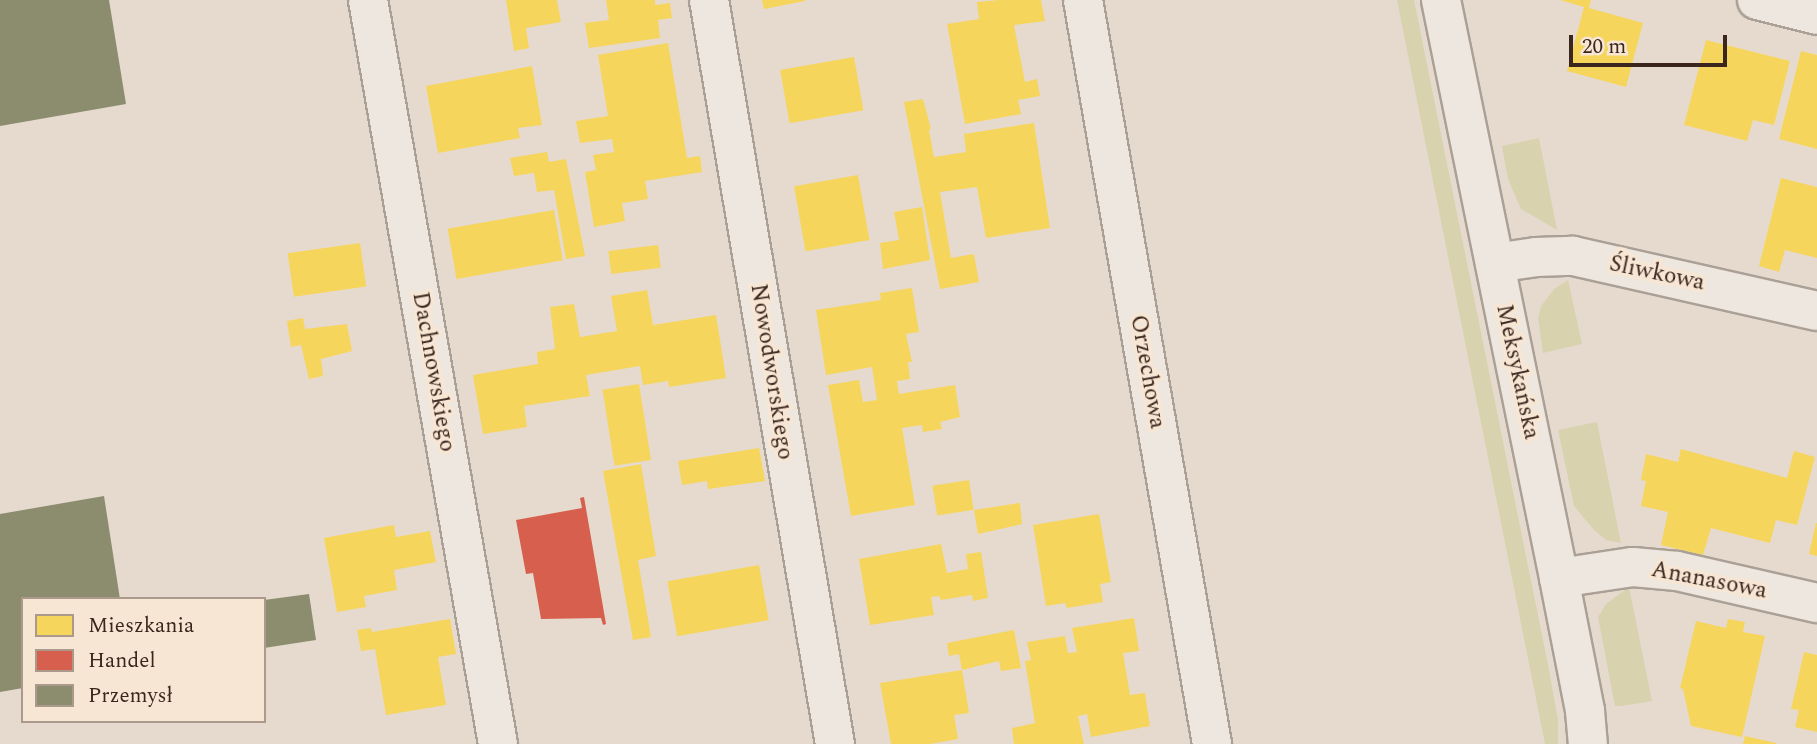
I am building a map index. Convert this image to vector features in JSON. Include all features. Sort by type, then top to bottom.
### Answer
[{"type":"street","name":"Dachnowskiego","points":[[368,0],[498,744]]},
{"type":"street","name":"Nowodworskiego","points":[[709,0],[835,744]]},
{"type":"street","name":"Orzechowa","points":[[1083,0],[1212,744]]},
{"type":"street","name":"Meksykańska","points":[[1441,0],[1559,578],[1585,711],[1588,744]]},
{"type":"street","points":[[1757,0],[1817,15]]},
{"type":"street","name":"Śliwkowa","points":[[1495,263],[1536,257],[1573,256],[1817,311]]},
{"type":"street","name":"Ananasowa","points":[[1559,578],[1633,567],[1677,571],[1817,603]]},
{"type":"shaded area","points":[[1397,0],[1414,0],[1549,670],[1558,720],[1558,744],[1545,744]]},
{"type":"shaded area","points":[[1539,138],[1557,230],[1521,209],[1508,179],[1502,146]]},
{"type":"shaded area","points":[[1568,280],[1582,344],[1543,353],[1538,318],[1541,306],[1554,289]]},
{"type":"shaded area","points":[[1597,422],[1621,543],[1606,540],[1574,506],[1558,430]]},
{"type":"shaded area","points":[[1629,587],[1652,701],[1615,706],[1598,617],[1606,604]]},
{"type":"building: Mieszkania","points":[[506,0],[557,0],[561,22],[526,28],[529,48],[514,51]]},
{"type":"building: Mieszkania","points":[[606,0],[655,0],[655,5],[670,3],[672,18],[658,20],[660,38],[589,48],[585,23],[609,20]]},
{"type":"building: Mieszkania","points":[[762,0],[805,0],[805,1],[764,9]]},
{"type":"building: Mieszkania","points":[[1041,0],[1045,21],[1014,25],[1025,82],[1037,79],[1040,96],[1018,100],[1021,114],[965,124],[947,24],[979,19],[977,2]]},
{"type":"building: Mieszkania","points":[[1560,0],[1591,0],[1589,8],[1643,23],[1626,87],[1567,71],[1584,7]]},
{"type":"building: Mieszkania","points":[[1706,40],[1790,61],[1774,125],[1753,120],[1747,141],[1684,125]]},
{"type":"building: Mieszkania","points":[[668,43],[687,158],[700,156],[702,172],[645,181],[648,199],[622,203],[625,221],[594,227],[585,172],[596,170],[593,155],[614,152],[612,139],[580,143],[576,121],[608,116],[598,55]]},
{"type":"building: Mieszkania","points":[[1801,51],[1817,55],[1817,149],[1779,139]]},
{"type":"building: Mieszkania","points":[[854,57],[863,110],[790,123],[780,70]]},
{"type":"building: Mieszkania","points":[[532,66],[542,125],[518,128],[520,138],[438,153],[426,86]]},
{"type":"building: Mieszkania","points":[[923,99],[931,129],[934,157],[966,152],[964,134],[1034,123],[1050,228],[986,238],[977,187],[940,192],[951,258],[974,254],[979,282],[940,289],[904,102]]},
{"type":"building: Mieszkania","points":[[547,152],[549,162],[566,159],[585,256],[566,259],[554,190],[537,192],[534,173],[514,176],[510,158]]},
{"type":"building: Mieszkania","points":[[858,175],[869,240],[805,251],[794,186]]},
{"type":"building: Mieszkania","points":[[1781,178],[1817,187],[1817,258],[1785,250],[1779,272],[1759,266]]},
{"type":"building: Mieszkania","points":[[922,207],[930,260],[883,269],[880,243],[899,240],[894,212]]},
{"type":"building: Mieszkania","points":[[554,210],[563,260],[456,279],[448,229]]},
{"type":"building: Mieszkania","points":[[360,243],[366,287],[294,297],[288,253]]},
{"type":"building: Mieszkania","points":[[658,245],[661,268],[611,274],[608,251]]},
{"type":"building: Mieszkania","points":[[912,288],[919,332],[906,334],[912,362],[908,362],[910,379],[897,381],[899,394],[955,385],[960,417],[940,422],[942,429],[923,432],[922,425],[902,428],[915,505],[851,516],[828,385],[859,380],[863,402],[877,400],[872,367],[826,375],[816,310],[881,300],[880,293]]},
{"type":"building: Mieszkania","points":[[647,290],[653,325],[716,315],[726,378],[669,387],[668,381],[643,385],[640,366],[586,375],[590,396],[524,406],[527,427],[483,434],[473,375],[538,364],[537,352],[555,349],[550,307],[574,304],[580,337],[617,331],[611,296]]},
{"type":"building: Mieszkania","points":[[303,318],[305,329],[347,324],[352,351],[321,359],[323,376],[309,379],[301,345],[291,347],[287,321]]},
{"type":"building: Mieszkania","points":[[639,384],[651,460],[615,466],[602,390]]},
{"type":"building: Mieszkania","points":[[759,448],[765,481],[708,489],[707,481],[682,485],[678,461]]},
{"type":"building: Mieszkania","points":[[1681,449],[1787,478],[1794,451],[1815,457],[1797,525],[1776,520],[1770,543],[1711,528],[1703,555],[1661,545],[1668,512],[1641,506],[1646,481],[1641,480],[1646,454],[1678,462]]},
{"type":"building: Mieszkania","points":[[641,464],[656,556],[638,560],[651,637],[633,640],[603,471]]},
{"type":"building: Mieszkania","points":[[969,480],[974,510],[937,515],[932,486]]},
{"type":"building: Mieszkania","points":[[1020,503],[1022,524],[978,534],[974,510]]},
{"type":"building: Mieszkania","points":[[1099,514],[1111,582],[1100,584],[1103,602],[1067,608],[1065,603],[1046,606],[1033,525]]},
{"type":"building: Mieszkania","points":[[1817,523],[1817,556],[1809,554]]},
{"type":"building: Mieszkania","points":[[394,525],[396,537],[430,531],[436,562],[394,570],[397,590],[364,596],[366,607],[337,612],[324,538]]},
{"type":"building: Mieszkania","points":[[941,544],[947,573],[968,569],[966,554],[981,552],[988,598],[973,601],[972,595],[941,600],[939,596],[931,597],[934,615],[870,625],[859,559]]},
{"type":"building: Mieszkania","points":[[759,565],[769,620],[677,636],[667,581]]},
{"type":"building: Mieszkania","points":[[1134,618],[1139,651],[1123,653],[1130,695],[1145,693],[1150,726],[1091,737],[1087,714],[1078,716],[1084,744],[1014,744],[1012,728],[1035,723],[1025,661],[1031,660],[1027,642],[1065,636],[1068,653],[1077,652],[1072,628]]},
{"type":"building: Mieszkania","points":[[450,619],[456,654],[438,657],[446,705],[386,715],[375,649],[361,651],[357,630],[371,628],[372,632]]},
{"type":"building: Mieszkania","points":[[1728,619],[1745,622],[1743,632],[1765,636],[1742,737],[1691,726],[1683,689],[1680,688],[1696,621],[1726,628]]},
{"type":"building: Mieszkania","points":[[1014,630],[1021,668],[1001,671],[999,661],[962,670],[959,654],[949,656],[947,643]]},
{"type":"building: Mieszkania","points":[[1804,652],[1817,655],[1817,732],[1795,727],[1799,710],[1791,709]]},
{"type":"building: Mieszkania","points":[[962,670],[969,713],[954,715],[958,739],[930,744],[891,744],[880,683]]},
{"type":"building: Mieszkania","points":[[1745,736],[1776,743],[1776,744],[1743,744]]},
{"type":"building: Handel","points":[[584,497],[606,624],[603,625],[601,618],[541,619],[533,573],[526,574],[516,520],[582,508],[580,498]]},
{"type":"building: Przemysł","points":[[0,0],[109,0],[126,104],[0,126]]},
{"type":"building: Przemysł","points":[[104,496],[120,597],[21,597],[21,688],[0,692],[0,514]]},
{"type":"building: Przemysł","points":[[309,594],[316,640],[266,648],[266,600]]}]
